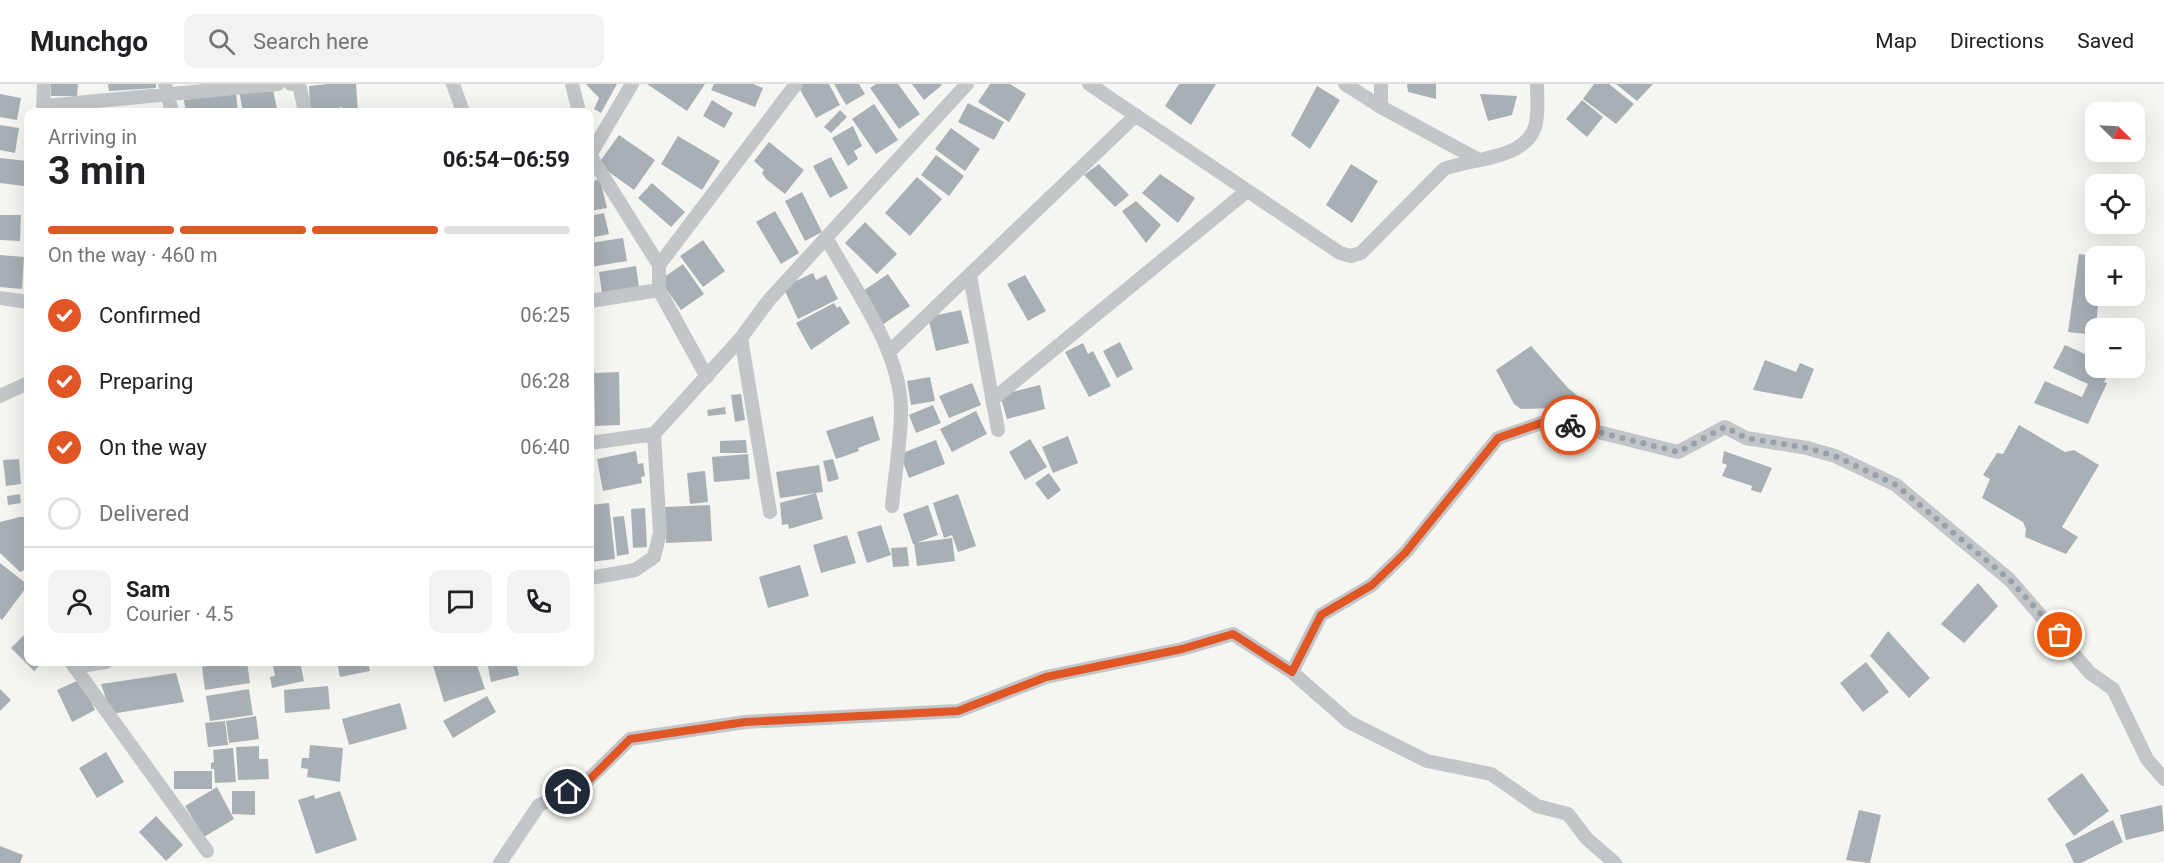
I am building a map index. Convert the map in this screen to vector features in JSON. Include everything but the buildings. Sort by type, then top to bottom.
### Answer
[{"type":"street","points":[[44,84],[44,108]]},
{"type":"street","points":[[50,108],[166,89],[278,84]]},
{"type":"street","points":[[291,84],[300,84],[304,108]]},
{"type":"street","points":[[453,84],[462,108]]},
{"type":"street","points":[[572,84],[578,108]]},
{"type":"street","points":[[594,148],[632,84]]},
{"type":"street","points":[[659,265],[796,84]]},
{"type":"street","points":[[594,442],[654,434],[741,338],[769,300],[967,84]]},
{"type":"street","points":[[1089,84],[1340,253],[1351,256],[1361,253],[1444,169],[1511,152],[1527,139],[1535,127],[1537,84]]},
{"type":"street","points":[[1345,84],[1381,107],[1477,159]]},
{"type":"street","points":[[1381,84],[1381,107]]},
{"type":"street","points":[[166,89],[171,108]]},
{"type":"street","points":[[889,352],[1136,115]]},
{"type":"street","points":[[594,161],[659,265],[659,290],[707,377]]},
{"type":"street","points":[[992,400],[1247,191]]},
{"type":"street","points":[[827,239],[889,352],[896,372],[901,409],[892,506]]},
{"type":"street","points":[[970,276],[998,430]]},
{"type":"street","points":[[594,300],[659,290]]},
{"type":"street","points":[[0,298],[24,302]]},
{"type":"street","points":[[741,338],[770,512]]},
{"type":"street","points":[[0,396],[24,386]]},
{"type":"street","points":[[1292,672],[1321,615],[1372,585],[1405,553],[1498,438],[1550,420],[1678,452],[1725,427],[1746,438],[1807,448],[1835,456],[1896,485],[2010,580],[2090,673],[2113,689],[2147,759],[2164,779]]},
{"type":"street","points":[[594,577],[634,570],[654,557],[660,533],[654,434]]},
{"type":"street","points":[[501,863],[539,805],[583,786],[630,739],[745,722],[958,711],[1046,677],[1182,649],[1233,634],[1292,672],[1349,722],[1427,761],[1491,774],[1537,806],[1568,814],[1587,839],[1615,863]]},
{"type":"street","points":[[73,666],[207,851]]},
{"type":"way so far","points":[[1570,425],[1678,452],[1725,427],[1746,438],[1807,448],[1835,456],[1896,485],[1925,508],[2010,580],[2037,607],[2060,635]]},
{"type":"route","points":[[568,792],[583,786],[630,739],[745,722],[958,711],[1046,677],[1182,649],[1233,634],[1292,672],[1321,615],[1372,585],[1405,553],[1498,438],[1550,420],[1570,425]]}]
